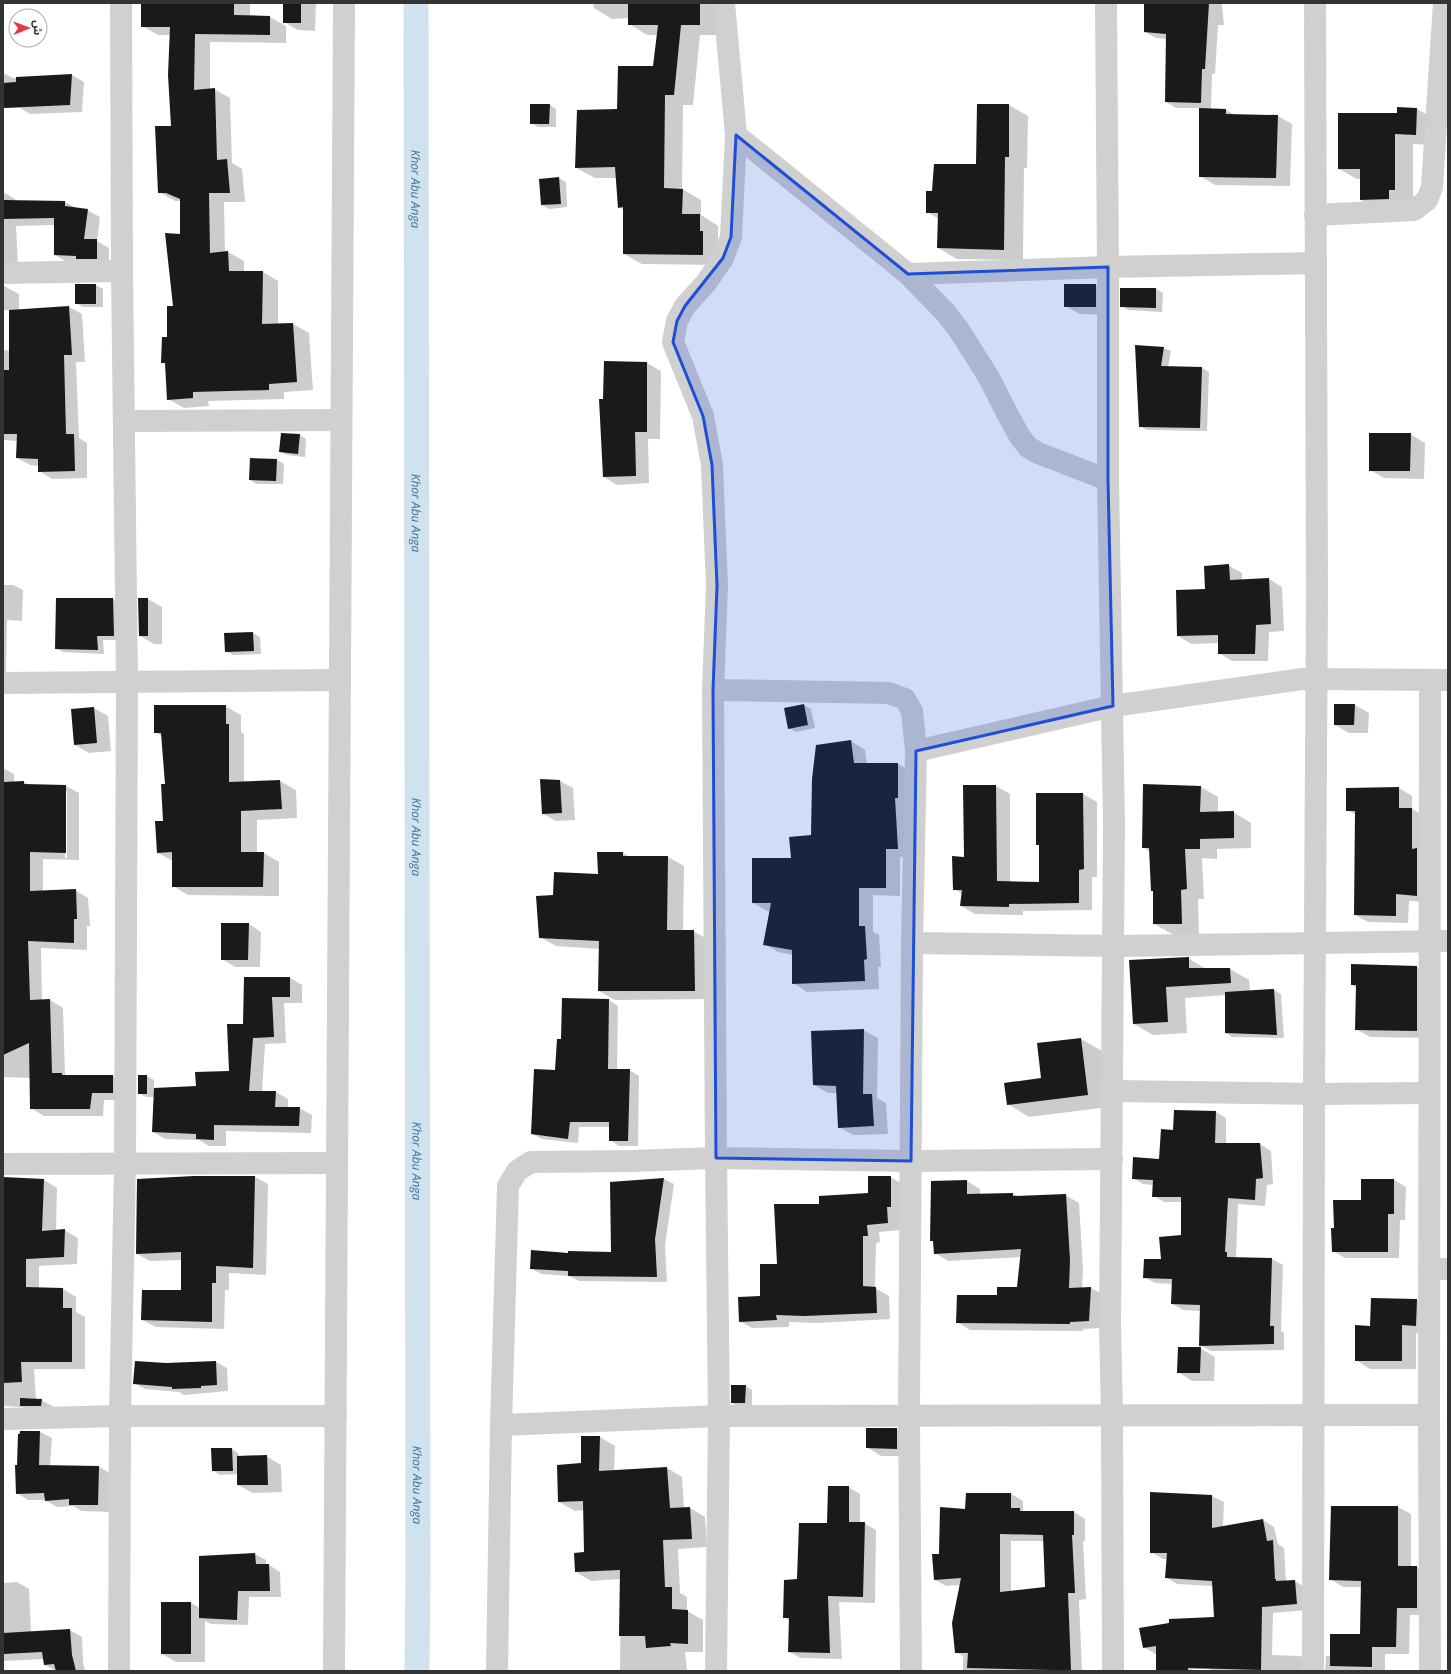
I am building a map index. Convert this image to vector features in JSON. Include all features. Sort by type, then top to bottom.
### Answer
[{"type":"street","points":[[119,1671],[120,1416],[125,1163],[127,681],[122,271],[121,3]]},
{"type":"street","points":[[334,1671],[344,3]]},
{"type":"street","points":[[716,1671],[719,1416],[713,690],[717,586],[712,465],[703,416],[673,342],[677,321],[685,306],[706,283],[722,258],[731,237],[736,134],[724,3]]},
{"type":"street","points":[[1106,3],[1108,480],[1114,946],[1110,1318],[1113,1671]]},
{"type":"street","points":[[1313,1671],[1314,1094],[1316,942],[1315,678],[1317,592],[1315,3]]},
{"type":"street","points":[[1315,215],[1414,210],[1428,200],[1432,187],[1444,3]]},
{"type":"street","points":[[736,134],[908,274],[945,312],[959,330],[988,376],[1008,415],[1028,447],[1038,454],[1108,480]]},
{"type":"street","points":[[908,274],[1108,266],[1316,263]]},
{"type":"street","points":[[3,273],[122,271]]},
{"type":"street","points":[[124,421],[341,420]]},
{"type":"street","points":[[916,751],[1112,706],[1302,679],[1439,680],[1438,941],[1429,1093],[1439,1269],[1429,1416],[1430,1671]]},
{"type":"street","points":[[3,683],[340,680]]},
{"type":"street","points":[[713,690],[889,693],[905,699],[912,711],[916,751],[912,943],[910,1416],[911,1671]]},
{"type":"street","points":[[912,943],[1114,946],[1438,941]]},
{"type":"street","points":[[1113,1090],[1314,1094],[1429,1093]]},
{"type":"street","points":[[497,1671],[501,1425],[508,1186],[517,1171],[531,1162],[716,1158],[911,1161],[1112,1159]]},
{"type":"street","points":[[3,1164],[337,1163]]},
{"type":"street","points":[[3,1419],[120,1416],[336,1416]]},
{"type":"street","points":[[501,1425],[719,1416],[1429,1416]]},
{"type":"highlighted area","points":[[736,135],[908,274],[1108,267],[1108,480],[1113,706],[916,751],[911,1161],[716,1158],[713,690],[717,586],[712,465],[703,416],[673,342],[677,321],[685,306],[723,258],[731,237]]},
{"type":"building","points":[[141,3],[234,3],[234,15],[270,16],[270,35],[195,34],[194,90],[215,88],[217,160],[227,159],[230,193],[209,193],[210,253],[228,251],[229,271],[263,271],[262,324],[293,323],[297,382],[269,384],[269,390],[193,392],[193,398],[167,400],[165,363],[161,363],[162,337],[167,337],[167,306],[173,306],[165,233],[180,234],[180,199],[166,193],[158,193],[155,126],[171,126],[168,75],[170,27],[141,27]]},
{"type":"building","points":[[283,3],[301,3],[301,23],[283,23]]},
{"type":"building","points":[[628,3],[700,3],[700,25],[681,25],[674,95],[665,95],[664,188],[683,189],[682,214],[700,214],[700,231],[703,231],[703,255],[623,254],[623,207],[618,208],[615,167],[575,168],[577,110],[617,109],[618,66],[653,66],[658,25],[628,25]]},
{"type":"building","points":[[1144,3],[1209,3],[1205,69],[1202,69],[1201,103],[1165,102],[1166,34],[1144,32]]},
{"type":"building","points":[[72,74],[70,105],[3,108],[3,83],[16,82],[16,77]]},
{"type":"building","points":[[530,104],[550,104],[549,124],[530,124]]},
{"type":"building","points":[[977,104],[1009,104],[1009,157],[1005,157],[1004,250],[937,248],[938,213],[926,213],[926,191],[932,191],[934,164],[976,164]]},
{"type":"building","points":[[1397,107],[1417,108],[1416,135],[1395,134],[1395,190],[1389,190],[1389,199],[1360,200],[1360,169],[1338,169],[1338,113],[1397,113]]},
{"type":"building","points":[[1199,108],[1226,109],[1226,114],[1278,115],[1276,178],[1199,177]]},
{"type":"building","points":[[559,177],[561,204],[541,205],[539,179]]},
{"type":"building","points":[[3,200],[65,201],[65,206],[88,209],[84,239],[97,239],[97,259],[76,259],[76,256],[54,255],[54,218],[3,219]]},
{"type":"building","points":[[75,284],[96,284],[96,304],[75,304]]},
{"type":"building","points":[[1064,284],[1096,284],[1096,307],[1064,307]]},
{"type":"building","points":[[1120,288],[1156,288],[1156,308],[1120,307]]},
{"type":"building","points":[[69,306],[72,355],[64,355],[66,434],[74,434],[75,471],[38,472],[38,459],[16,458],[17,434],[3,434],[3,370],[9,370],[9,310]]},
{"type":"building","points":[[1135,345],[1164,347],[1161,366],[1202,367],[1200,428],[1139,427]]},
{"type":"building","points":[[604,361],[647,362],[647,432],[635,432],[636,476],[603,477],[599,399],[603,399]]},
{"type":"building","points":[[281,433],[300,434],[298,454],[279,452]]},
{"type":"building","points":[[1369,433],[1411,433],[1410,471],[1369,471]]},
{"type":"building","points":[[250,458],[277,459],[276,481],[249,480]]},
{"type":"building","points":[[1229,564],[1230,580],[1269,578],[1271,624],[1256,625],[1255,654],[1218,654],[1218,635],[1177,636],[1176,590],[1205,589],[1204,566]]},
{"type":"building","points":[[56,598],[113,598],[114,636],[97,636],[98,650],[55,649]]},
{"type":"building","points":[[138,598],[148,598],[148,636],[139,636]]},
{"type":"building","points":[[253,632],[254,651],[225,652],[224,633]]},
{"type":"building","points":[[804,704],[808,725],[788,729],[784,708]]},
{"type":"building","points":[[1334,704],[1355,704],[1354,725],[1334,725]]},
{"type":"building","points":[[154,705],[226,705],[226,724],[229,724],[229,782],[280,780],[282,809],[241,811],[241,852],[264,852],[263,887],[172,887],[172,852],[157,853],[155,821],[163,821],[161,784],[165,784],[161,733],[154,733]]},
{"type":"building","points":[[94,707],[97,743],[74,745],[71,709]]},
{"type":"building","points":[[851,740],[854,763],[898,763],[898,798],[895,798],[898,849],[886,849],[886,888],[859,888],[859,926],[865,926],[867,959],[864,960],[865,981],[792,984],[792,950],[763,945],[771,903],[752,903],[752,858],[791,858],[789,837],[811,835],[812,779],[816,745]]},
{"type":"building","points":[[540,779],[560,780],[562,813],[542,814]]},
{"type":"building","points":[[24,781],[24,784],[66,785],[66,853],[30,852],[30,891],[76,889],[77,919],[74,919],[74,943],[28,941],[30,1000],[50,999],[52,1073],[62,1073],[62,1075],[113,1075],[113,1093],[92,1093],[90,1109],[30,1109],[29,1043],[3,1055],[3,782]]},
{"type":"building","points":[[1143,784],[1201,786],[1200,812],[1234,811],[1234,838],[1200,839],[1200,849],[1185,849],[1187,889],[1181,890],[1182,924],[1153,924],[1153,891],[1151,891],[1149,848],[1142,848]]},
{"type":"building","points":[[963,785],[996,785],[997,881],[1039,882],[1039,845],[1036,845],[1036,793],[1083,793],[1084,869],[1079,870],[1079,903],[1009,904],[1009,907],[960,906],[962,890],[953,890],[952,856],[964,857]]},
{"type":"building","points":[[1399,787],[1399,808],[1412,808],[1412,849],[1417,848],[1417,896],[1396,894],[1396,916],[1354,915],[1355,811],[1346,811],[1346,788]]},
{"type":"building","points":[[597,852],[623,852],[623,856],[668,856],[667,930],[694,930],[695,991],[598,991],[599,941],[539,938],[536,896],[553,895],[554,872],[598,874]]},
{"type":"building","points":[[221,923],[249,923],[248,960],[221,960]]},
{"type":"building","points":[[1189,957],[1189,968],[1230,968],[1231,983],[1166,987],[1168,1022],[1133,1024],[1129,960]]},
{"type":"building","points":[[1351,964],[1417,966],[1417,1031],[1355,1030],[1356,985],[1351,985]]},
{"type":"building","points":[[244,977],[290,977],[290,997],[272,997],[274,1037],[253,1038],[249,1091],[276,1091],[275,1107],[300,1107],[299,1126],[214,1125],[214,1140],[196,1139],[196,1134],[152,1132],[154,1088],[196,1086],[195,1072],[229,1071],[227,1024],[243,1024]]},
{"type":"building","points":[[1274,989],[1277,1035],[1225,1033],[1225,992]]},
{"type":"building","points":[[562,998],[609,999],[608,1069],[630,1069],[628,1141],[609,1141],[609,1122],[570,1122],[568,1139],[531,1134],[534,1069],[555,1070],[557,1039],[561,1039]]},
{"type":"building","points":[[864,1029],[863,1094],[872,1094],[874,1126],[838,1128],[836,1086],[813,1085],[811,1031]]},
{"type":"building","points":[[1081,1038],[1088,1095],[1007,1105],[1004,1083],[1041,1078],[1037,1043]]},
{"type":"building","points":[[138,1075],[147,1075],[147,1094],[138,1094]]},
{"type":"building","points":[[1174,1110],[1216,1111],[1215,1143],[1260,1143],[1263,1178],[1256,1179],[1255,1200],[1228,1198],[1225,1252],[1227,1252],[1227,1257],[1272,1258],[1270,1326],[1274,1326],[1274,1344],[1199,1346],[1200,1305],[1171,1304],[1172,1279],[1143,1278],[1144,1259],[1161,1259],[1159,1237],[1181,1235],[1181,1197],[1152,1197],[1153,1180],[1132,1179],[1133,1157],[1159,1159],[1161,1129],[1173,1130]]},
{"type":"building","points":[[194,1176],[255,1176],[253,1268],[216,1266],[216,1283],[212,1283],[212,1322],[141,1320],[142,1290],[181,1290],[181,1252],[136,1254],[137,1179]]},
{"type":"building","points":[[868,1176],[891,1176],[891,1207],[887,1207],[888,1223],[867,1225],[868,1236],[863,1236],[863,1286],[876,1287],[877,1313],[804,1316],[776,1315],[777,1320],[739,1322],[738,1297],[760,1296],[760,1264],[777,1264],[774,1204],[819,1204],[819,1196],[868,1193]]},
{"type":"building","points":[[3,1177],[44,1179],[42,1231],[65,1229],[64,1257],[26,1259],[26,1287],[63,1288],[63,1308],[72,1308],[72,1362],[21,1362],[22,1382],[3,1383]]},
{"type":"building","points":[[664,1178],[655,1239],[657,1277],[568,1276],[568,1271],[530,1269],[531,1250],[568,1253],[568,1251],[611,1252],[610,1182]]},
{"type":"building","points":[[1361,1179],[1394,1179],[1394,1214],[1388,1214],[1388,1252],[1332,1252],[1331,1228],[1334,1228],[1333,1200],[1361,1200]]},
{"type":"building","points":[[967,1180],[967,1194],[1013,1193],[1013,1196],[1066,1194],[1070,1260],[1069,1288],[1091,1287],[1089,1321],[1070,1322],[1070,1324],[956,1323],[957,1295],[997,1295],[997,1287],[1017,1287],[1021,1249],[934,1254],[933,1241],[930,1241],[931,1181]]},
{"type":"building","points":[[1371,1298],[1417,1299],[1416,1326],[1402,1325],[1402,1361],[1355,1361],[1355,1325],[1370,1326]]},
{"type":"building","points":[[1178,1347],[1201,1347],[1200,1373],[1177,1373]]},
{"type":"building","points":[[135,1361],[166,1363],[216,1361],[217,1385],[201,1386],[201,1388],[172,1389],[172,1387],[133,1384]]},
{"type":"building","points":[[731,1385],[746,1385],[745,1403],[731,1403]]},
{"type":"building","points":[[20,1398],[42,1399],[41,1406],[20,1406]]},
{"type":"building","points":[[866,1428],[897,1428],[897,1449],[866,1448]]},
{"type":"building","points":[[20,1431],[40,1431],[39,1465],[99,1466],[98,1505],[69,1505],[69,1499],[45,1501],[44,1493],[16,1494],[15,1465],[17,1465],[18,1434],[20,1434]]},
{"type":"building","points":[[581,1436],[600,1436],[599,1471],[667,1467],[670,1508],[690,1507],[692,1539],[663,1540],[665,1587],[672,1587],[672,1609],[688,1610],[688,1644],[670,1643],[671,1646],[646,1648],[645,1636],[619,1636],[620,1570],[575,1572],[574,1553],[584,1552],[583,1501],[558,1502],[557,1465],[581,1463]]},
{"type":"building","points":[[211,1448],[232,1448],[233,1471],[212,1471]]},
{"type":"building","points":[[267,1455],[268,1485],[237,1485],[237,1456]]},
{"type":"building","points":[[828,1486],[849,1486],[849,1522],[865,1522],[863,1597],[828,1596],[830,1653],[788,1652],[789,1618],[783,1618],[784,1580],[797,1579],[799,1523],[827,1523]]},
{"type":"building","points":[[1150,1492],[1212,1495],[1212,1528],[1263,1519],[1267,1541],[1273,1540],[1275,1579],[1276,1581],[1295,1580],[1297,1604],[1262,1607],[1261,1670],[1188,1668],[1188,1671],[1156,1671],[1156,1646],[1143,1648],[1139,1628],[1169,1623],[1169,1619],[1214,1617],[1212,1581],[1165,1578],[1167,1553],[1150,1553]]},
{"type":"building","points":[[966,1493],[1011,1493],[1011,1508],[1020,1508],[1020,1511],[1074,1511],[1074,1535],[1072,1535],[1075,1593],[1068,1593],[1071,1670],[1052,1671],[967,1668],[968,1653],[955,1653],[952,1623],[961,1578],[934,1580],[932,1554],[939,1554],[940,1507],[965,1509]],"holes":[[[1000,1534],[1043,1535],[1045,1587],[1000,1592]]]},
{"type":"building","points":[[1331,1506],[1398,1506],[1398,1566],[1417,1566],[1417,1608],[1397,1608],[1396,1647],[1372,1647],[1372,1667],[1330,1666],[1330,1634],[1360,1634],[1361,1581],[1329,1580]]},
{"type":"building","points":[[255,1553],[256,1564],[269,1564],[270,1591],[238,1591],[237,1620],[199,1618],[199,1556]]},
{"type":"building","points":[[161,1602],[191,1602],[191,1654],[161,1654]]},
{"type":"building","points":[[70,1629],[72,1655],[76,1671],[56,1671],[54,1664],[44,1665],[42,1652],[3,1654],[3,1633]]},
{"type":"waterway","name":"Khor Abu Anga","points":[[416,3],[417,1671]]}]
